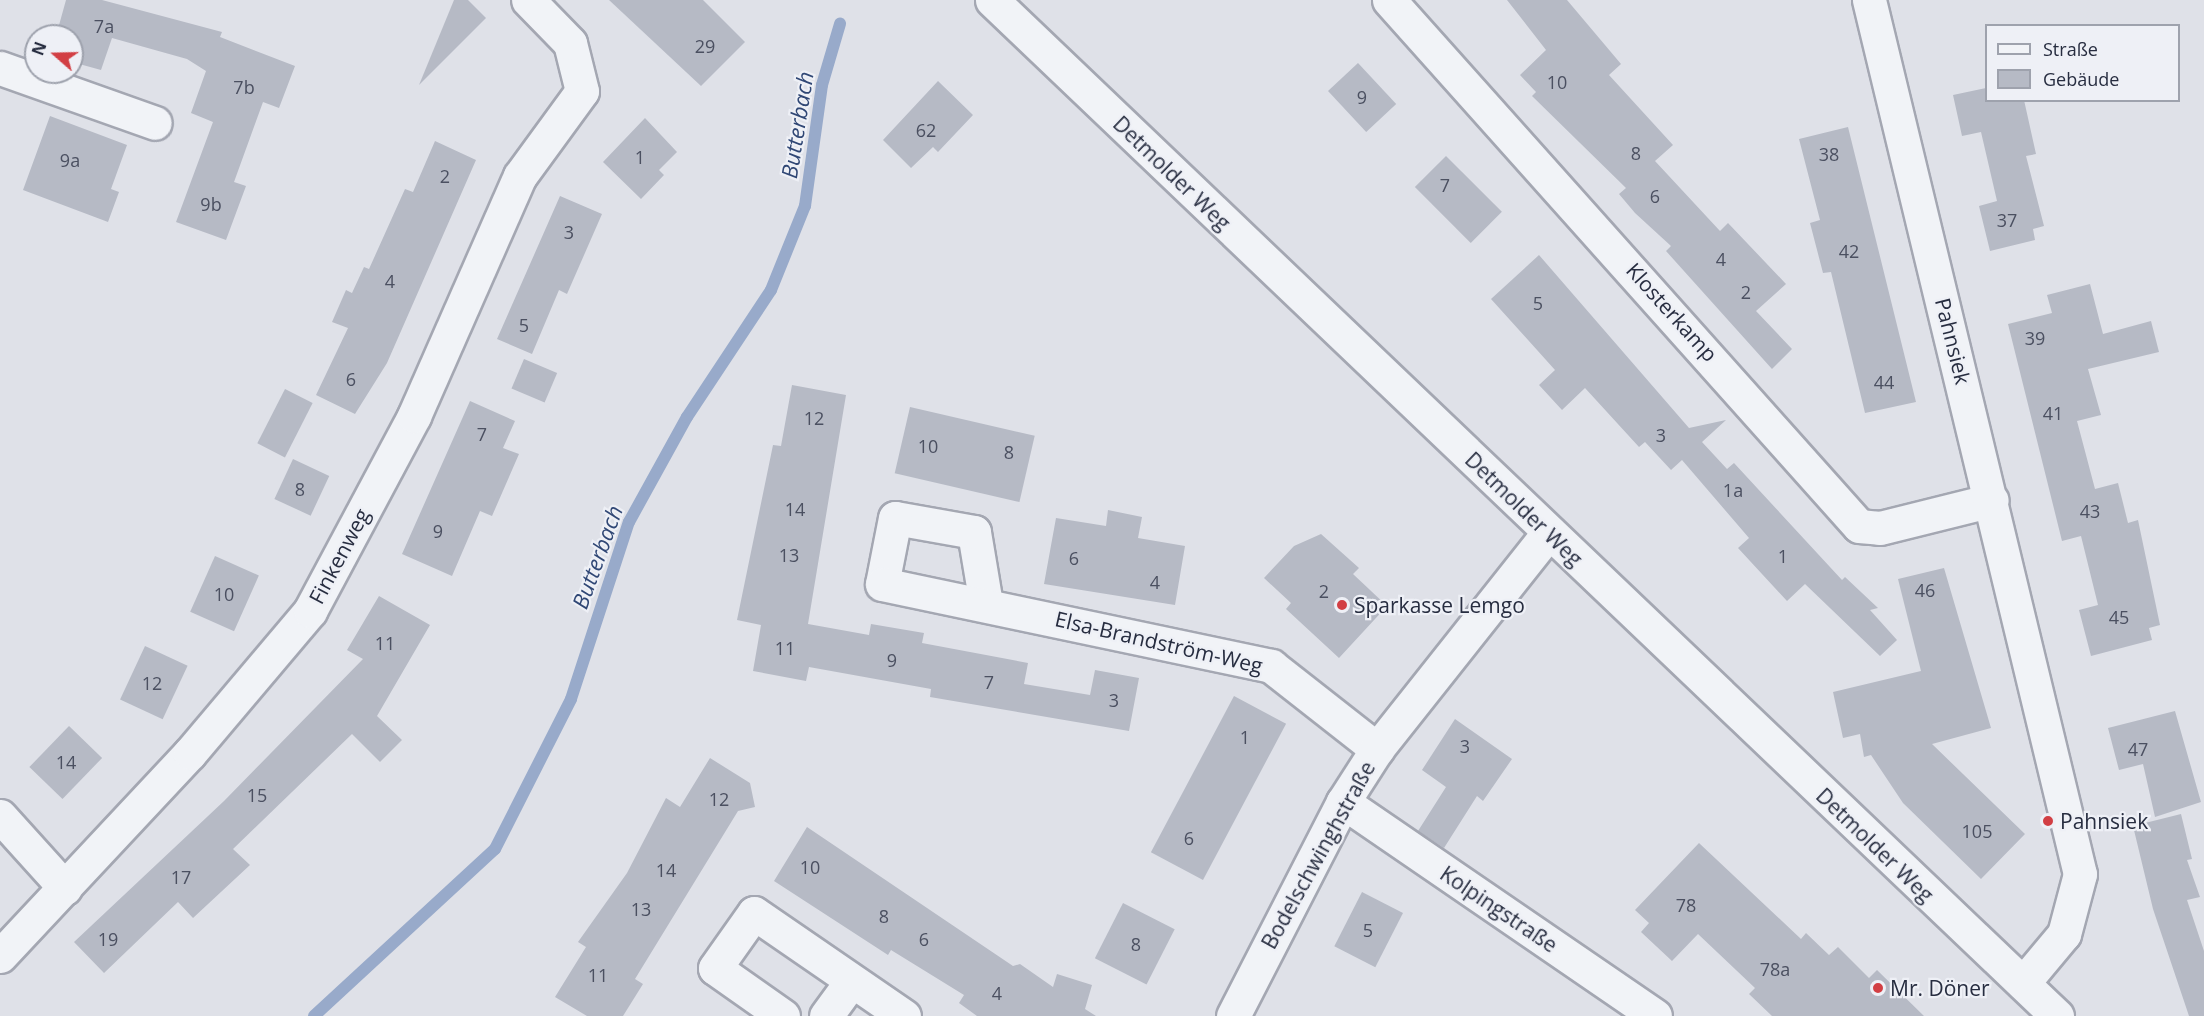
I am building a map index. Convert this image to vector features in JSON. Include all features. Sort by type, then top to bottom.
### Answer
[{"type":"street","name":"Finkenweg","points":[[0,956],[190,753],[310,611],[414,416],[520,176],[582,91],[570,43],[528,0]]},
{"type":"street","name":"Detmolder Weg","points":[[992,0],[2057,1016]]},
{"type":"street","name":"Klosterkamp","points":[[1389,0],[1859,526],[1880,528],[1992,500]]},
{"type":"street","name":"Pahnsiek","points":[[1869,0],[1992,500],[2080,874],[2064,934],[2023,983]]},
{"type":"street","points":[[0,68],[155,123]]},
{"type":"street","name":"Bodelschwinghstraße","points":[[1233,1016],[1343,802],[1377,749],[1549,532]]},
{"type":"street","name":"Elsa-Brandström-Weg","points":[[986,604],[1271,666],[1377,749]]},
{"type":"street","name":"Kolpingstraße","points":[[1343,802],[1655,1016]]},
{"type":"street","points":[[0,816],[65,888]]},
{"type":"street","points":[[783,1016],[715,968],[754,914],[850,983],[904,1016]]},
{"type":"street","points":[[826,1016],[850,983]]},
{"type":"building","points":[[66,0],[102,0],[222,32],[220,37],[295,66],[279,108],[263,102],[234,182],[246,186],[226,240],[176,222],[213,122],[191,113],[206,71],[187,59],[112,38],[101,70],[84,65],[84,24],[59,24]]},
{"type":"building","points":[[454,0],[468,0],[486,18],[419,85]]},
{"type":"building","points":[[609,0],[703,0],[745,42],[701,86]]},
{"type":"building","points":[[1507,0],[1567,0],[1621,64],[1609,75],[1673,145],[1655,161],[1720,231],[1728,223],[1786,284],[1756,311],[1792,349],[1772,369],[1666,251],[1671,246],[1635,213],[1619,194],[1626,188],[1532,96],[1536,92],[1520,75],[1546,50]]},
{"type":"building","points":[[1358,63],[1396,104],[1366,132],[1328,91]]},
{"type":"building","points":[[938,81],[973,115],[938,152],[933,147],[911,168],[883,140]]},
{"type":"building","points":[[1985,88],[1985,102],[2024,102],[2036,154],[2026,156],[2044,226],[2033,229],[2035,240],[1990,251],[1979,206],[1997,201],[1981,132],[1962,136],[1953,95]]},
{"type":"building","points":[[50,116],[127,145],[111,189],[119,192],[108,222],[23,190]]},
{"type":"building","points":[[645,118],[677,152],[659,170],[664,175],[641,199],[603,162]]},
{"type":"building","points":[[1848,127],[1916,402],[1865,413],[1831,272],[1823,273],[1810,223],[1820,220],[1799,139]]},
{"type":"building","points":[[435,141],[476,160],[387,363],[355,414],[316,395],[348,328],[332,322],[346,290],[352,293],[364,267],[369,269],[405,189],[413,192]]},
{"type":"building","points":[[1446,156],[1502,212],[1471,243],[1415,187]]},
{"type":"building","points":[[560,196],[602,214],[567,294],[559,290],[532,354],[497,339]]},
{"type":"building","points":[[1539,255],[1689,428],[1726,420],[1702,442],[1727,469],[1734,463],[1842,580],[1845,577],[1878,608],[1870,610],[1897,640],[1880,656],[1805,584],[1787,601],[1738,548],[1749,538],[1682,460],[1671,470],[1645,442],[1639,447],[1585,388],[1562,410],[1539,385],[1555,370],[1491,299]]},
{"type":"building","points":[[2090,284],[2103,334],[2151,321],[2159,352],[2088,369],[2101,415],[2077,421],[2095,489],[2118,483],[2128,523],[2138,520],[2160,625],[2149,628],[2152,640],[2091,656],[2079,610],[2098,605],[2081,536],[2062,541],[2008,324],[2052,313],[2047,295]]},
{"type":"building","points":[[524,359],[557,373],[545,403],[511,388]]},
{"type":"building","points":[[792,385],[846,395],[808,624],[869,635],[871,624],[924,633],[922,643],[1028,663],[1024,684],[1090,695],[1095,670],[1139,678],[1129,731],[930,697],[931,689],[809,667],[806,681],[753,671],[761,625],[737,620],[773,445],[781,446]]},
{"type":"building","points":[[285,389],[313,403],[285,457],[257,443]]},
{"type":"building","points":[[470,401],[515,421],[503,448],[519,454],[492,516],[480,511],[452,576],[402,554]]},
{"type":"building","points":[[910,407],[1035,436],[1019,502],[895,473]]},
{"type":"building","points":[[293,459],[329,476],[311,516],[274,499]]},
{"type":"building","points":[[1108,510],[1142,517],[1138,538],[1185,546],[1175,605],[1044,584],[1056,518],[1106,526]]},
{"type":"building","points":[[1321,534],[1359,568],[1353,574],[1387,606],[1339,658],[1286,609],[1291,603],[1264,578],[1294,546]]},
{"type":"building","points":[[215,556],[259,576],[234,631],[190,612]]},
{"type":"building","points":[[1944,568],[1991,728],[1932,744],[2025,834],[1981,879],[1903,803],[1871,755],[1864,757],[1860,734],[1843,738],[1833,692],[1921,671],[1898,579]]},
{"type":"building","points":[[379,596],[430,625],[377,716],[402,740],[380,762],[352,734],[233,849],[250,865],[193,918],[178,902],[104,973],[74,942],[224,801],[363,659],[347,650]]},
{"type":"building","points":[[145,646],[188,666],[163,719],[120,699]]},
{"type":"building","points":[[1234,696],[1286,724],[1203,880],[1151,852]]},
{"type":"building","points":[[2175,711],[2201,802],[2155,817],[2143,764],[2119,770],[2108,728]]},
{"type":"building","points":[[1455,719],[1512,759],[1483,801],[1477,796],[1444,848],[1418,831],[1446,787],[1422,770]]},
{"type":"building","points":[[69,726],[102,758],[62,799],[29,767]]},
{"type":"building","points":[[710,758],[750,783],[755,807],[738,811],[635,979],[643,984],[623,1016],[587,1016],[555,997],[586,947],[578,942],[627,873],[666,798],[680,807]]},
{"type":"building","points":[[2181,814],[2192,859],[2187,860],[2200,897],[2187,900],[2204,951],[2204,1016],[2189,1016],[2153,909],[2133,826]]},
{"type":"building","points":[[807,827],[1013,966],[1020,964],[1053,987],[1057,974],[1092,985],[1085,1009],[1096,1016],[977,1016],[959,1003],[964,995],[891,950],[888,955],[774,881]]},
{"type":"building","points":[[1699,843],[1801,939],[1806,933],[1829,955],[1838,947],[1869,978],[1877,970],[1924,1016],[1772,1016],[1749,994],[1755,988],[1698,934],[1672,961],[1641,932],[1649,923],[1635,910]]},
{"type":"building","points":[[1362,892],[1403,913],[1375,967],[1334,946]]},
{"type":"building","points":[[1123,903],[1175,929],[1147,985],[1095,958]]},
{"type":"waterway","name":"Butterbach","points":[[314,1016],[495,849],[571,699],[629,522],[687,417],[771,290],[805,206],[822,85],[840,24]]},
{"type":"place","name":"Sparkasse Lemgo","points":[[1342,605]]},
{"type":"place","name":"Pahnsiek","points":[[2048,821]]},
{"type":"place","name":"Mr. Döner","points":[[1878,988]]}]
